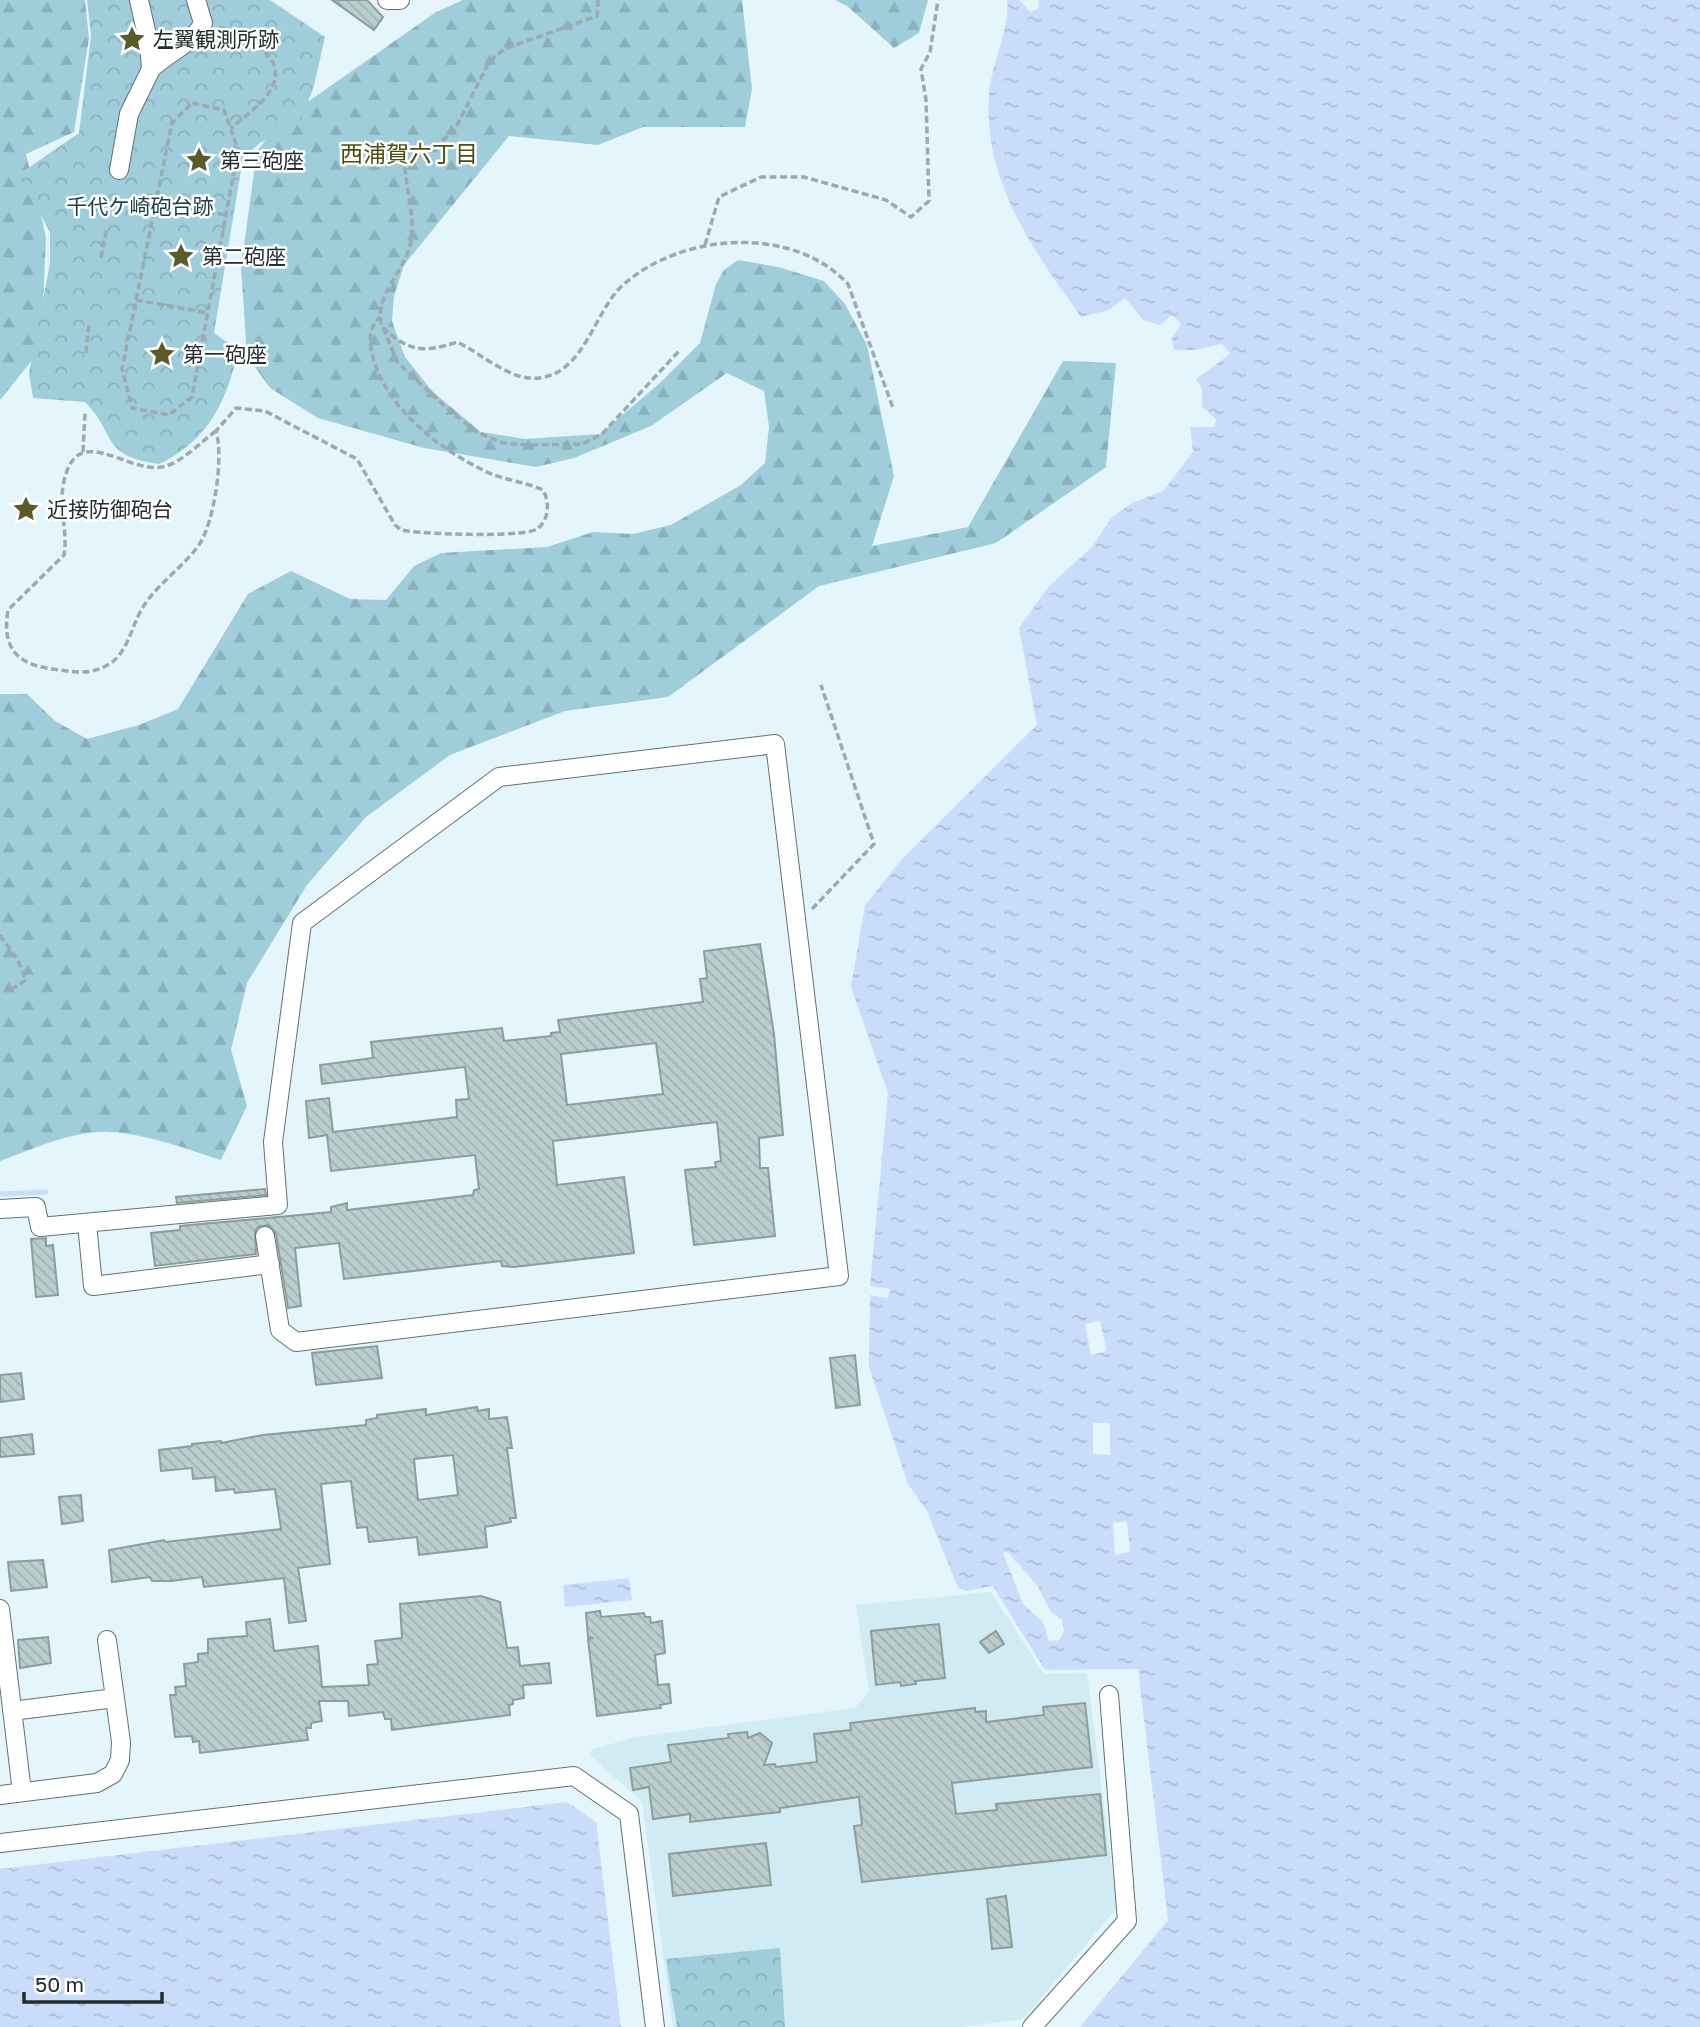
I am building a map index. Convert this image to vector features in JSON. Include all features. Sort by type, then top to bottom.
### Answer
[{"type":"street","points":[[138,0],[149,44],[151,69]]},
{"type":"street","points":[[119,170],[129,114],[151,69],[164,55],[198,34],[203,23],[196,0]]},
{"type":"street","points":[[387,0],[400,0]]},
{"type":"street","points":[[0,1209],[36,1207],[40,1227],[278,1205],[273,1142],[302,923],[499,777],[775,744],[839,1276],[296,1342],[280,1330],[265,1236]]},
{"type":"street","points":[[86,1223],[93,1286],[270,1264]]},
{"type":"street","points":[[0,1609],[22,1793]]},
{"type":"street","points":[[0,1795],[97,1783],[113,1774],[120,1760],[121,1742],[107,1640]]},
{"type":"street","points":[[1032,2027],[1128,1921],[1109,1695]]},
{"type":"street","points":[[12,1711],[115,1698]]},
{"type":"street","points":[[0,1843],[574,1776],[629,1814],[655,2027]]},
{"type":"path","points":[[598,0],[597,16],[504,49],[489,62],[453,133],[409,162],[405,169],[412,237],[407,259],[387,291],[380,317],[382,327],[398,363],[450,411],[477,432],[503,443],[526,445],[582,444],[602,434],[679,351]]},
{"type":"path","points":[[705,245],[719,197],[761,177],[804,177],[886,200],[911,217],[929,201],[926,100],[921,69],[930,52],[938,0]]},
{"type":"path","points":[[203,23],[253,41],[268,55],[275,69],[274,84],[253,109],[230,129]]},
{"type":"path","points":[[192,103],[224,110],[238,150],[192,397],[169,415],[132,408],[122,369],[156,202],[172,123],[192,103]]},
{"type":"path","points":[[156,202],[226,215]]},
{"type":"path","points":[[101,258],[107,227]]},
{"type":"path","points":[[382,327],[397,341],[423,351],[457,342],[507,371],[539,379],[555,374],[574,356],[621,286],[644,267],[705,245],[726,242],[776,247],[836,272],[848,284],[893,408]]},
{"type":"path","points":[[136,300],[208,313]]},
{"type":"path","points":[[216,431],[219,464],[211,511],[200,543],[146,602],[123,650],[114,660],[96,671],[85,673],[34,666],[17,656],[11,649],[6,624],[8,610],[64,555],[63,484],[68,470],[83,452],[95,449],[136,465],[166,467],[216,431],[236,408],[253,408],[322,438],[358,459],[395,525],[401,530],[507,534],[536,530],[545,520],[547,510],[543,490],[488,473],[446,449],[403,410],[384,387],[370,344],[373,323],[380,317]]},
{"type":"path","points":[[86,352],[89,324]]},
{"type":"path","points":[[83,452],[85,413]]},
{"type":"path","points":[[0,633],[6,624]]},
{"type":"path","points":[[797,926],[874,844],[821,685]]},
{"type":"path","points":[[0,935],[17,959],[26,980],[7,992]]},
{"type":"shaded area","points":[[991,1592],[1044,1674],[1087,1673],[1117,1908],[1023,2019],[960,2027],[673,2027],[642,1802],[591,1756],[591,1750],[635,1737],[855,1708],[869,1691],[856,1605]]},
{"type":"green space","points":[[0,0],[85,0],[89,38],[74,132],[26,154],[46,237],[41,349],[0,400]]},
{"type":"green space","name":"千代ケ崎砲台跡","points":[[87,0],[270,0],[325,37],[314,86],[300,123],[260,143],[243,158],[214,333],[238,350],[228,386],[213,418],[202,431],[176,455],[159,464],[140,460],[118,449],[85,402],[33,398],[29,373],[50,263],[50,232],[18,175],[79,133],[91,36]]},
{"type":"green space","points":[[463,0],[742,0],[752,89],[745,127],[643,127],[598,145],[509,136],[404,265],[394,296],[392,321],[405,357],[433,392],[481,432],[525,439],[600,434],[660,383],[700,343],[716,284],[724,270],[738,260],[778,267],[824,281],[845,304],[867,345],[894,476],[872,546],[968,527],[1063,361],[1116,363],[1106,467],[996,543],[819,586],[668,697],[565,711],[450,755],[366,817],[307,885],[247,983],[231,1050],[247,1106],[221,1160],[153,1139],[124,1133],[96,1132],[68,1137],[0,1161],[0,694],[27,694],[55,721],[87,739],[139,725],[178,709],[248,594],[291,571],[350,599],[386,600],[414,566],[441,553],[547,547],[593,532],[633,534],[671,525],[741,485],[765,463],[769,427],[764,391],[727,373],[651,426],[574,458],[536,467],[424,448],[318,418],[270,388],[247,356],[241,267],[257,151],[282,120],[436,12]]},
{"type":"green space","points":[[835,0],[928,0],[919,33],[894,48],[847,6]]},
{"type":"green space","points":[[780,1948],[785,2027],[677,2027],[666,1959]]},
{"type":"water","points":[[1007,0],[1019,0],[1030,12],[1038,9],[1039,0],[1700,0],[1700,2027],[1080,2027],[1168,1920],[1138,1669],[1045,1670],[993,1586],[966,1591],[958,1588],[927,1511],[908,1484],[869,1367],[870,1295],[888,1298],[890,1289],[870,1286],[888,1093],[851,987],[865,905],[902,859],[1037,725],[1019,628],[1049,586],[1092,547],[1112,517],[1132,503],[1163,491],[1193,452],[1190,427],[1214,427],[1216,419],[1202,407],[1202,389],[1196,379],[1230,354],[1222,344],[1195,350],[1174,350],[1172,338],[1181,324],[1172,315],[1160,325],[1143,320],[1125,298],[1109,310],[1081,317],[1029,240],[1003,185],[989,126],[989,94]],"holes":[[[1100,1321],[1107,1351],[1091,1355],[1085,1324]],[[1093,1423],[1110,1423],[1110,1455],[1093,1454]],[[1127,1521],[1130,1552],[1115,1555],[1113,1523]],[[1008,1552],[1037,1585],[1051,1612],[1062,1620],[1064,1631],[1059,1640],[1049,1641],[1043,1622],[1023,1604],[1003,1553]]]},
{"type":"water","points":[[629,1578],[632,1600],[565,1607],[563,1585]]},
{"type":"water","points":[[567,1802],[596,1822],[621,2027],[0,2027],[0,1869]]},
{"type":"building","points":[[332,0],[367,0],[383,17],[374,30]]},
{"type":"building","points":[[760,944],[774,1034],[783,1135],[759,1138],[760,1168],[768,1168],[775,1236],[694,1245],[685,1170],[716,1167],[715,1162],[721,1161],[717,1122],[553,1141],[557,1185],[624,1177],[634,1253],[514,1267],[502,1266],[501,1261],[344,1279],[339,1243],[295,1248],[301,1306],[288,1308],[276,1234],[268,1225],[258,1227],[255,1231],[256,1254],[155,1266],[151,1233],[180,1230],[180,1226],[331,1212],[331,1207],[347,1203],[347,1210],[473,1195],[474,1190],[479,1189],[475,1155],[331,1171],[327,1135],[309,1138],[306,1101],[329,1098],[333,1132],[457,1117],[456,1100],[469,1099],[465,1067],[322,1084],[320,1065],[373,1058],[371,1042],[502,1028],[504,1041],[551,1036],[551,1033],[560,1032],[558,1020],[703,1002],[700,979],[707,978],[704,951]],"holes":[[[656,1043],[663,1094],[567,1105],[561,1054]]]},
{"type":"building","points":[[265,1189],[266,1195],[177,1203],[176,1197]]},
{"type":"building","points":[[46,1238],[46,1246],[53,1245],[58,1295],[36,1297],[31,1239]]},
{"type":"building","points":[[377,1346],[382,1378],[316,1385],[312,1353]]},
{"type":"building","points":[[855,1355],[860,1405],[836,1408],[830,1358]]},
{"type":"building","points":[[21,1373],[24,1399],[0,1402],[0,1375]]},
{"type":"building","points":[[477,1407],[478,1411],[489,1409],[489,1419],[507,1417],[512,1448],[507,1448],[516,1518],[510,1518],[511,1522],[485,1527],[487,1547],[419,1555],[417,1537],[369,1542],[367,1527],[357,1528],[351,1481],[321,1484],[330,1564],[298,1568],[306,1621],[289,1623],[284,1578],[204,1587],[202,1577],[152,1581],[150,1577],[112,1582],[109,1550],[164,1540],[281,1529],[275,1489],[235,1493],[234,1489],[216,1491],[215,1477],[193,1479],[192,1468],[161,1471],[159,1450],[263,1435],[366,1425],[366,1420],[377,1418],[377,1415],[426,1409],[426,1415]],"holes":[[[453,1455],[458,1495],[418,1500],[414,1459]]]},
{"type":"building","points":[[32,1434],[34,1454],[0,1457],[0,1438]]},
{"type":"building","points":[[81,1495],[83,1521],[62,1524],[59,1497]]},
{"type":"building","points":[[43,1560],[47,1587],[11,1591],[8,1562]]},
{"type":"building","points":[[481,1596],[500,1602],[507,1648],[518,1647],[520,1666],[549,1663],[551,1683],[523,1685],[524,1698],[513,1700],[513,1704],[509,1705],[510,1715],[392,1730],[391,1719],[385,1719],[383,1712],[349,1716],[348,1701],[319,1701],[322,1721],[311,1723],[311,1728],[306,1728],[308,1740],[200,1753],[199,1741],[193,1742],[192,1736],[175,1737],[170,1695],[176,1695],[175,1687],[186,1686],[184,1664],[198,1662],[198,1654],[208,1653],[208,1639],[247,1636],[246,1622],[270,1619],[274,1651],[318,1646],[322,1687],[369,1685],[367,1665],[378,1664],[375,1641],[402,1638],[400,1604]]},
{"type":"building","points":[[600,1611],[601,1617],[644,1613],[645,1617],[650,1617],[651,1623],[662,1621],[665,1653],[655,1655],[658,1685],[669,1684],[671,1703],[660,1705],[661,1708],[597,1716],[588,1639],[593,1638],[588,1637],[586,1613]]},
{"type":"building","points":[[939,1624],[945,1678],[915,1681],[916,1684],[901,1686],[900,1682],[876,1685],[871,1631]]},
{"type":"building","points":[[996,1631],[1004,1644],[989,1653],[980,1642]]},
{"type":"building","points":[[48,1637],[51,1663],[20,1668],[18,1640]]},
{"type":"building","points":[[1085,1703],[1092,1767],[952,1783],[956,1814],[997,1810],[996,1804],[1100,1794],[1106,1855],[862,1882],[854,1826],[862,1825],[859,1797],[780,1808],[780,1812],[690,1822],[690,1814],[653,1819],[649,1787],[633,1790],[630,1768],[671,1762],[668,1745],[729,1738],[728,1734],[747,1732],[748,1738],[760,1733],[772,1743],[764,1765],[775,1764],[776,1767],[817,1762],[814,1734],[851,1730],[850,1723],[975,1708],[975,1712],[986,1711],[986,1722],[1044,1715],[1043,1707]]},
{"type":"building","points":[[766,1843],[771,1885],[673,1896],[669,1854]]},
{"type":"building","points":[[1006,1896],[1012,1947],[992,1949],[987,1899]]},
{"type":"waterway","points":[[0,1194],[46,1192]]},
{"type":"place","name":"左翼観測所跡","points":[[132,39]]},
{"type":"place","name":"第三砲座","points":[[199,160]]},
{"type":"place","name":"第二砲座","points":[[181,256]]},
{"type":"place","name":"第一砲座","points":[[162,354]]},
{"type":"place","name":"近接防御砲台","points":[[26,509]]},
{"type":"district","name":"西浦賀六丁目","points":[[409,153]]}]
